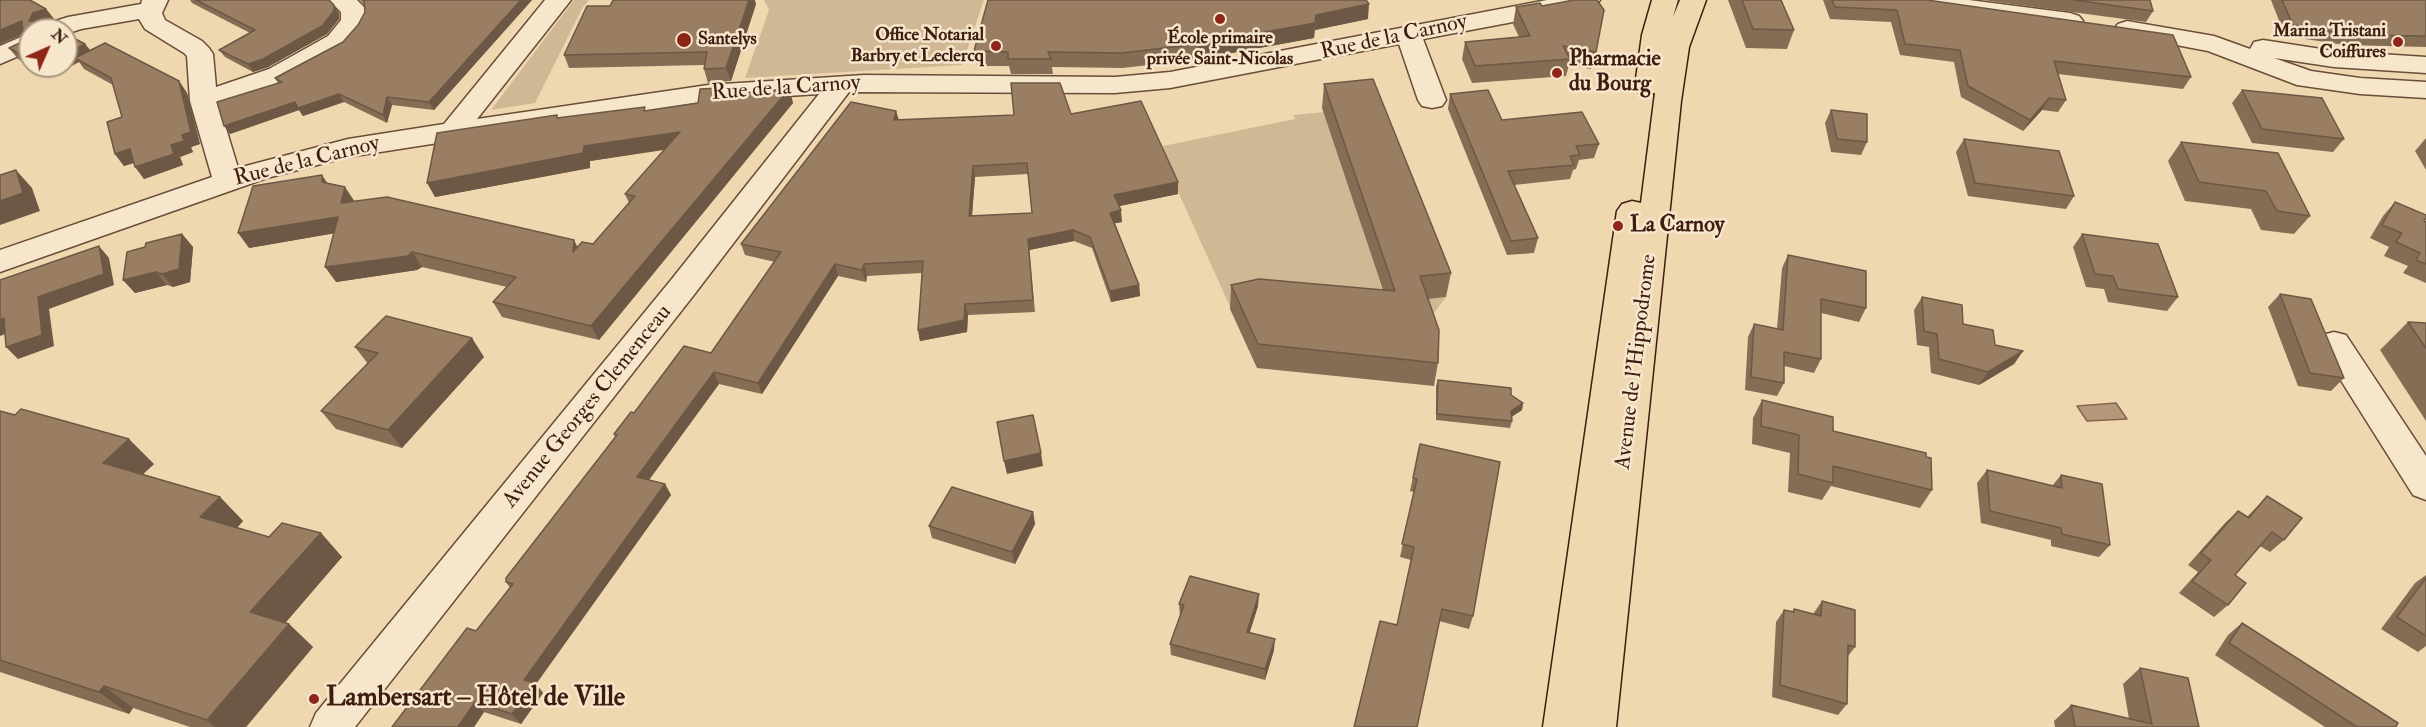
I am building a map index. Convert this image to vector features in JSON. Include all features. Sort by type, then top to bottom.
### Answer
[{"type":"main road","name":"Avenue de l'Hippodrome","points":[[1563,727],[1653,45],[1665,0]]},
{"type":"main road","name":"Avenue de l'Hippodrome","points":[[1596,727],[1668,101],[1676,47],[1693,0]]},
{"type":"street","points":[[204,101],[278,75],[337,42],[348,31],[354,20],[354,10],[342,0]]},
{"type":"street","points":[[454,130],[558,0]]},
{"type":"street","name":"Rue de la Carnoy","points":[[0,261],[228,181],[335,150],[454,130],[660,99],[841,84],[1145,83],[1277,61],[1587,0]]},
{"type":"street","points":[[1912,0],[2334,59],[2426,65]]},
{"type":"street","points":[[78,22],[152,5],[152,21],[158,28],[193,46],[200,54],[204,101],[228,181]]},
{"type":"street","points":[[1408,34],[1428,90]]},
{"type":"street","points":[[2184,38],[2241,53],[2280,71],[2306,79],[2352,86],[2426,90]]},
{"type":"street","points":[[0,56],[18,47]]},
{"type":"street","name":"Avenue Georges Clemenceau","points":[[330,727],[675,298],[841,84]]},
{"type":"street","points":[[2334,344],[2426,485]]},
{"type":"shaded area","points":[[574,0],[589,0],[583,7],[535,103],[491,110]]},
{"type":"shaded area","points":[[764,0],[984,0],[962,65],[745,78],[769,10]]},
{"type":"shaded area","points":[[1324,112],[1387,303],[1446,297],[1425,325],[1231,309],[1158,147],[1295,119],[1293,115]]},
{"type":"shaded area","points":[[2116,403],[2127,419],[2087,421],[2077,406]]},
{"type":"building","points":[[0,0],[30,0],[46,9],[33,13],[30,18],[18,18],[18,23],[0,30]]},
{"type":"building","points":[[196,0],[329,0],[334,5],[334,11],[322,26],[263,59],[248,64],[219,50],[255,30]]},
{"type":"building","points":[[364,0],[521,0],[429,102],[387,97],[383,115],[339,94],[298,108],[295,102],[224,126],[217,102],[282,82],[275,78],[343,42],[358,25],[365,12]]},
{"type":"building","points":[[613,0],[749,0],[726,68],[704,69],[707,52],[564,55],[587,6],[610,6]]},
{"type":"building","points":[[988,0],[1366,0],[1369,4],[1316,15],[1315,23],[1198,44],[1122,53],[1048,52],[1051,59],[1008,59],[1008,52],[974,51]]},
{"type":"building","points":[[1574,0],[1597,0],[1604,10],[1596,52],[1563,46],[1570,59],[1475,66],[1465,42],[1530,36],[1516,7],[1540,3],[1542,6]]},
{"type":"building","points":[[1742,0],[1781,0],[1794,30],[1753,29]]},
{"type":"building","points":[[1832,0],[1927,0],[2173,35],[2191,77],[2054,61],[2066,100],[2049,98],[2030,120],[1968,86],[1960,50],[1905,44],[1897,10],[1835,7]]},
{"type":"building","points":[[2074,0],[2150,0],[2153,11]]},
{"type":"building","points":[[2282,0],[2426,0],[2426,36],[2354,35],[2293,25]]},
{"type":"building","points":[[78,40],[85,44],[78,48]]},
{"type":"building","points":[[105,43],[179,81],[191,132],[182,135],[184,141],[171,145],[174,154],[135,167],[130,149],[115,154],[107,122],[122,117],[111,78],[78,60],[78,56]]},
{"type":"building","points":[[18,44],[18,53],[9,48]]},
{"type":"building","points":[[1373,79],[1451,273],[1420,276],[1439,330],[1438,363],[1258,344],[1231,285],[1259,279],[1395,291],[1324,84]]},
{"type":"building","points":[[1011,83],[1060,83],[1071,114],[1141,101],[1178,182],[1114,195],[1121,210],[1110,213],[1139,285],[1110,291],[1090,237],[1073,230],[1028,239],[1033,300],[965,304],[964,320],[918,330],[923,261],[864,264],[862,270],[835,264],[758,383],[714,372],[637,477],[665,484],[524,680],[535,683],[512,714],[475,702],[458,727],[392,727],[467,628],[476,631],[513,584],[506,582],[506,578],[617,435],[614,434],[631,412],[634,413],[684,346],[711,353],[781,252],[741,244],[851,102],[896,111],[894,120],[1014,115]],"holes":[[[1027,163],[1032,213],[969,216],[973,166]]]},
{"type":"building","points":[[719,88],[716,95],[789,89],[591,326],[493,302],[516,277],[412,252],[408,256],[325,267],[338,217],[238,233],[253,186],[322,175],[322,182],[345,187],[341,203],[387,197],[574,240],[573,252],[582,242],[593,244],[635,196],[625,194],[680,132],[584,146],[583,153],[427,183],[437,133],[557,115],[557,118],[645,107],[644,111],[698,103],[700,89]]},
{"type":"building","points":[[1488,90],[1502,120],[1582,112],[1599,144],[1576,146],[1580,155],[1570,156],[1574,165],[1508,171],[1538,238],[1511,241],[1450,94]]},
{"type":"building","points":[[2242,90],[2322,98],[2344,139],[2262,129]]},
{"type":"building","points":[[1831,110],[1867,114],[1867,142],[1837,139]]},
{"type":"building","points":[[1964,139],[2059,151],[2074,196],[1975,183]]},
{"type":"building","points":[[2181,142],[2278,153],[2310,216],[2277,211],[2266,191],[2199,182]]},
{"type":"building","points":[[16,170],[23,193],[0,201],[0,175]]},
{"type":"building","points":[[2395,202],[2426,215],[2424,221],[2426,222],[2426,264],[2416,260],[2420,253],[2396,242],[2402,233],[2382,225]]},
{"type":"building","points":[[182,234],[179,269],[123,280],[127,252],[145,247],[146,243]]},
{"type":"building","points":[[2082,234],[2158,244],[2178,297],[2118,289],[2113,276],[2095,274]]},
{"type":"building","points":[[99,246],[104,274],[38,297],[42,335],[6,347],[4,318],[0,320],[0,280]]},
{"type":"building","points":[[1788,255],[1866,271],[1866,308],[1821,299],[1821,359],[1784,352],[1784,383],[1751,377],[1754,324],[1783,330]]},
{"type":"building","points":[[2280,294],[2311,299],[2344,378],[2310,373]]},
{"type":"building","points":[[1922,297],[1962,305],[1963,324],[1993,330],[1995,345],[2023,351],[1988,372],[1939,359],[1937,334],[1924,331]]},
{"type":"building","points":[[386,316],[472,338],[388,430],[321,411],[378,353],[355,347]]},
{"type":"building","points":[[2408,322],[2426,323],[2426,348]]},
{"type":"building","points":[[1438,380],[1511,388],[1511,395],[1523,403],[1511,411],[1512,421],[1437,414]]},
{"type":"building","points":[[1762,400],[1833,417],[1833,431],[1926,453],[1926,457],[1931,458],[1932,490],[1833,466],[1833,483],[1798,474],[1799,435],[1761,426]]},
{"type":"building","points":[[21,409],[129,439],[103,463],[220,497],[200,517],[269,537],[282,523],[321,533],[250,612],[289,624],[207,720],[104,686],[99,692],[0,660],[0,411],[15,415]]},
{"type":"building","points":[[1033,415],[1041,453],[1004,461],[997,422]]},
{"type":"building","points":[[1420,444],[1500,462],[1473,616],[1442,609],[1417,727],[1354,727],[1380,621],[1397,625],[1414,547],[1402,544],[1417,479],[1413,478]]},
{"type":"building","points":[[1987,470],[2062,488],[2061,475],[2102,484],[2110,545],[2062,534],[2061,528],[1990,511]]},
{"type":"building","points":[[952,487],[1033,512],[1012,552],[929,526]]},
{"type":"building","points":[[2267,496],[2302,518],[2284,540],[2272,532],[2235,575],[2246,583],[2228,605],[2192,581],[2211,560],[2201,553],[2238,511],[2249,518]]},
{"type":"building","points":[[1190,576],[1259,594],[1247,632],[1275,639],[1265,669],[1170,644],[1184,605],[1179,604]]},
{"type":"building","points":[[2426,578],[2426,636],[2397,617]]},
{"type":"building","points":[[1822,601],[1855,610],[1855,647],[1848,645],[1847,704],[1780,685],[1784,610],[1794,612],[1794,609],[1821,616]]},
{"type":"building","points":[[2242,623],[2398,723],[2396,727],[2357,727],[2229,643]]},
{"type":"building","points":[[2140,668],[2188,678],[2199,727],[2075,727],[2071,705],[2152,724]]},
{"type":"place","name":"École primaire privée Saint-Nicolas","points":[[1220,19]]},
{"type":"place","name":"Santelys","points":[[684,40]]},
{"type":"place","name":"Marina Tristani Coiffures","points":[[2398,42]]},
{"type":"place","name":"Office Notarial Barbry et Leclercq","points":[[996,46]]},
{"type":"place","name":"Pharmacie du Bourg","points":[[1557,73]]},
{"type":"place","name":"La Carnoy","points":[[1618,226]]},
{"type":"place","name":"Lambersart – Hôtel de Ville","points":[[314,699]]}]
